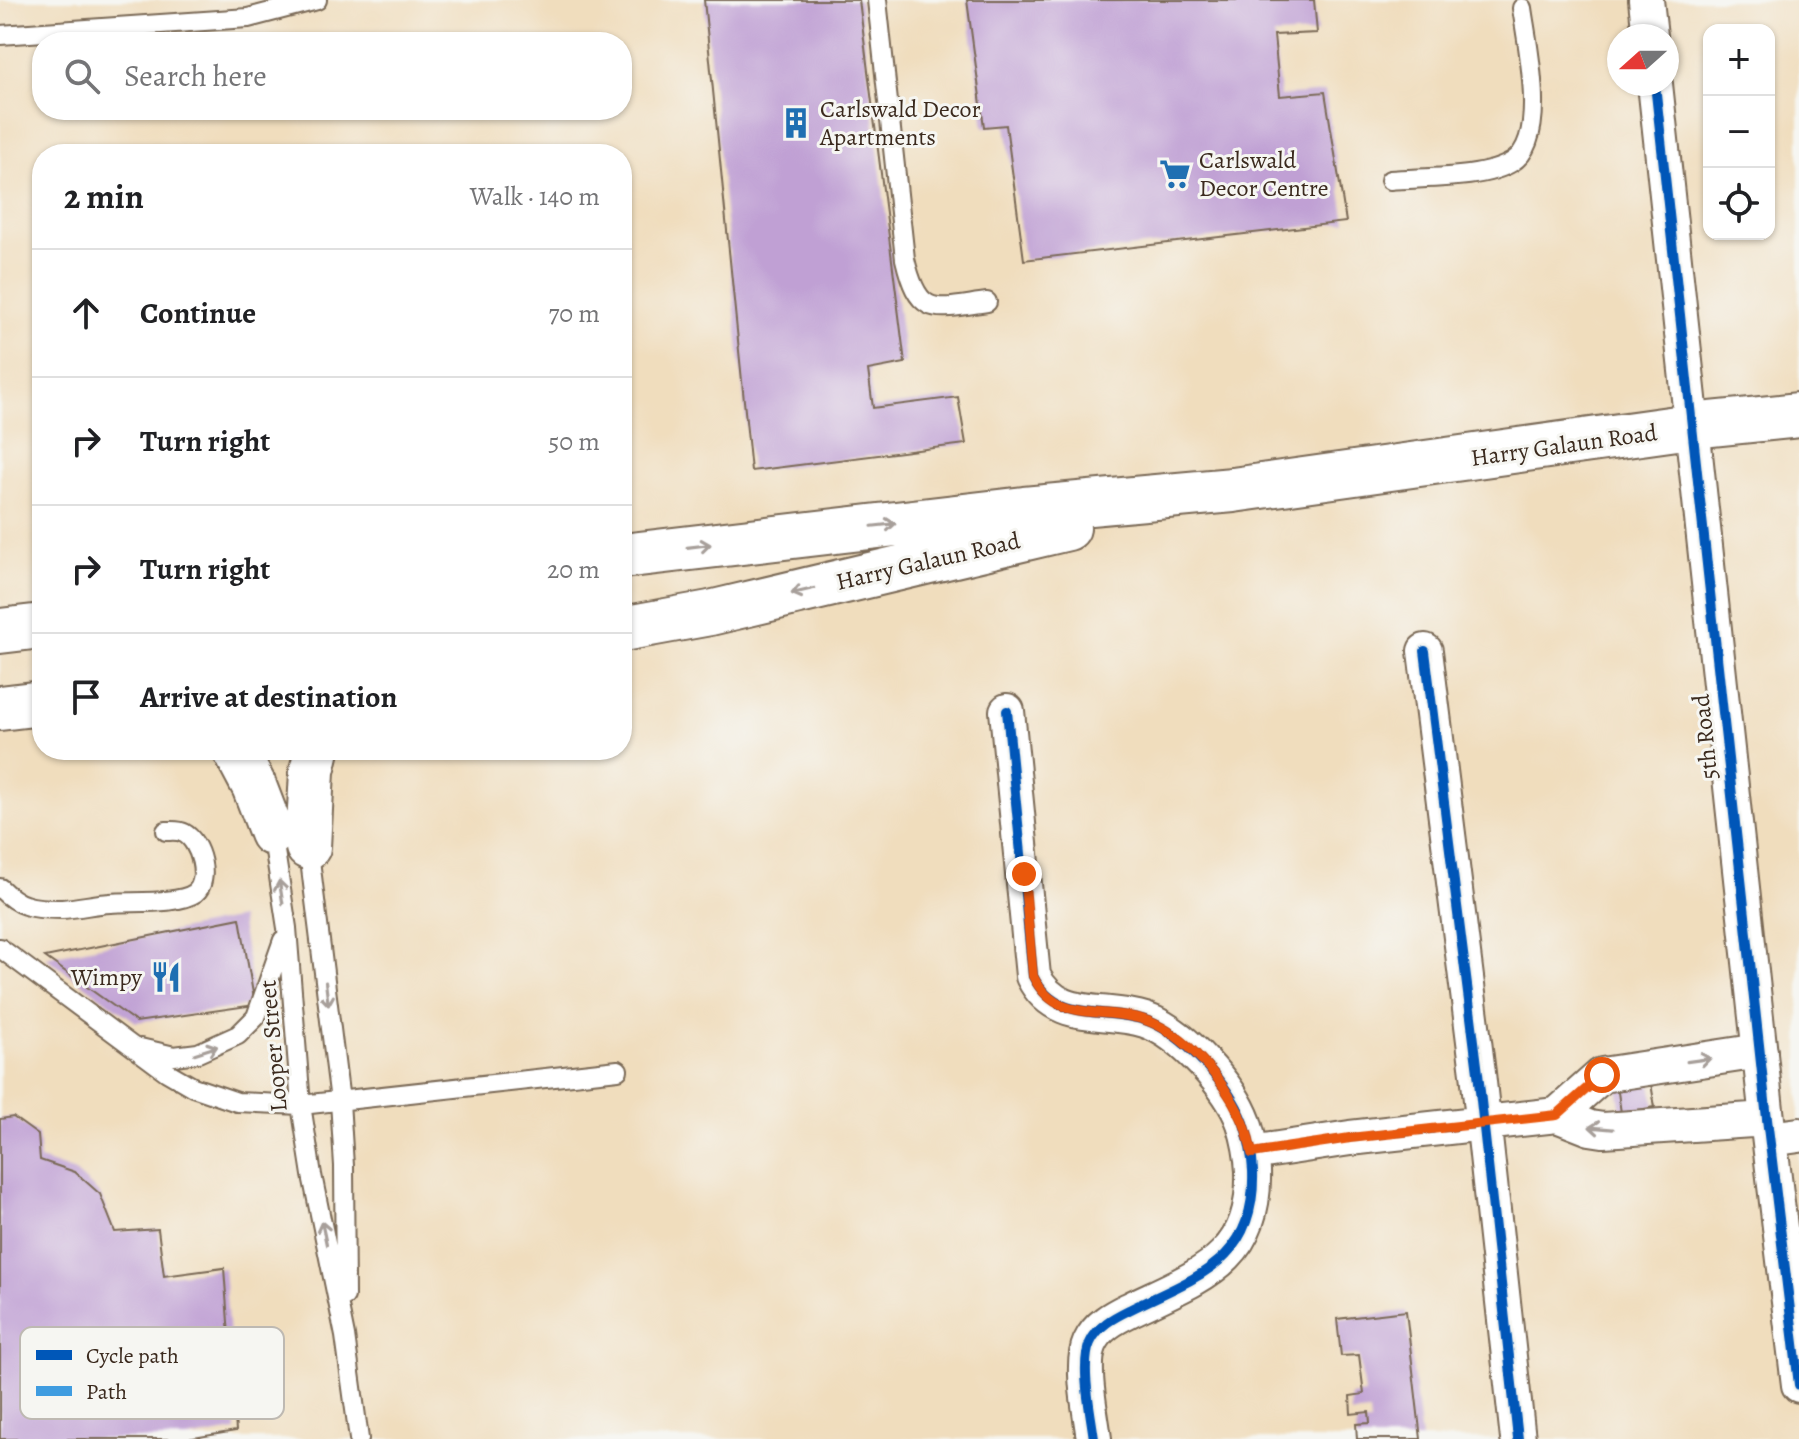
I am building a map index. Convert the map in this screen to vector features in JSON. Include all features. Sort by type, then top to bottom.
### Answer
[{"type":"main road","name":"Harry Galaun Road","points":[[632,555],[1024,509],[1233,490],[1691,426],[1799,415]]},
{"type":"main road","name":"Harry Galaun Road","points":[[632,627],[710,613],[1233,490]]},
{"type":"main road","points":[[0,631],[32,627]]},
{"type":"main road","points":[[0,708],[32,704]]},
{"type":"main road","points":[[249,760],[254,786],[290,840]]},
{"type":"main road","points":[[290,840],[312,771],[307,760]]},
{"type":"street","points":[[1646,0],[1649,24]]},
{"type":"street","name":"5th Road","points":[[1656,96],[1760,1051],[1787,1178],[1799,1385]]},
{"type":"street","points":[[1425,651],[1484,1124],[1518,1439]]},
{"type":"street","points":[[1007,711],[1033,976],[1039,989],[1061,1006],[1147,1021],[1175,1036],[1227,1091],[1243,1120],[1252,1153],[1253,1186],[1248,1218],[1222,1261],[1198,1277],[1108,1321],[1097,1331],[1089,1345],[1086,1367],[1094,1439]]},
{"type":"street","points":[[1557,1115],[1602,1075],[1760,1051]]},
{"type":"street","points":[[1252,1153],[1350,1138],[1557,1115],[1603,1130],[1779,1131]]},
{"type":"lane","points":[[44,32],[248,18],[317,0]]},
{"type":"lane","points":[[877,0],[905,259],[911,283],[925,304],[937,308],[987,302]]},
{"type":"lane","points":[[1390,180],[1487,172],[1514,162],[1530,139],[1533,84],[1522,8]]},
{"type":"lane","points":[[0,35],[32,33]]},
{"type":"lane","points":[[0,888],[25,905],[62,909],[178,899],[194,894],[203,873],[199,853],[192,839],[184,833],[166,831]]},
{"type":"lane","name":"Looper Street","points":[[290,840],[287,928],[301,1105],[345,1336],[359,1439]]},
{"type":"lane","name":"Looper Street","points":[[290,840],[340,1101],[344,1166],[345,1336]]},
{"type":"lane","points":[[130,1046],[174,1056],[198,1053],[238,1035],[256,1017],[287,928]]},
{"type":"lane","points":[[0,948],[130,1046],[180,1079],[237,1102],[301,1105],[618,1070]]},
{"type":"building","name":"Carlswald Decor Apartments","points":[[704,0],[859,0],[905,363],[868,370],[873,408],[958,397],[966,444],[751,471]]},
{"type":"building","name":"Carlswald Decor Centre","points":[[967,0],[1314,0],[1317,33],[1274,35],[1280,96],[1325,92],[1346,222],[1024,260],[1006,125],[984,127]]},
{"type":"building","points":[[240,918],[255,1005],[136,1022],[45,957]]},
{"type":"building","points":[[1649,1072],[1655,1107],[1621,1113],[1616,1078]]},
{"type":"building","points":[[13,1117],[38,1135],[40,1160],[75,1172],[100,1194],[115,1232],[158,1229],[164,1276],[224,1268],[228,1327],[20,1327],[20,1419],[235,1419],[236,1431],[187,1439],[0,1439],[0,1119]]},
{"type":"building","points":[[1406,1311],[1421,1439],[1357,1439],[1356,1424],[1370,1423],[1369,1412],[1351,1414],[1350,1396],[1364,1394],[1359,1355],[1341,1356],[1337,1319]]},
{"type":"marked path","points":[[1252,1153],[1350,1138],[1484,1124]]},
{"type":"cycle path","points":[[1656,96],[1767,1119],[1799,1385]]},
{"type":"cycle path","points":[[1425,651],[1478,1073],[1518,1439]]},
{"type":"cycle path","points":[[1007,711],[1033,976],[1054,1001],[1082,1011],[1145,1020],[1159,1026],[1189,1048],[1217,1078],[1238,1109],[1252,1159],[1251,1201],[1245,1225],[1234,1245],[1219,1261],[1200,1274],[1113,1319],[1093,1337],[1086,1364],[1094,1439]]},
{"type":"place","name":"Carlswald Decor Apartments","points":[[796,123]]},
{"type":"place","name":"Carlswald Decor Centre","points":[[1175,174]]},
{"type":"place","name":"Wimpy","points":[[166,977]]},
{"type":"route","points":[[1024,874],[1033,976],[1039,989],[1061,1006],[1147,1021],[1175,1036],[1227,1091],[1243,1120],[1252,1153],[1350,1138],[1557,1115],[1602,1075]]}]
